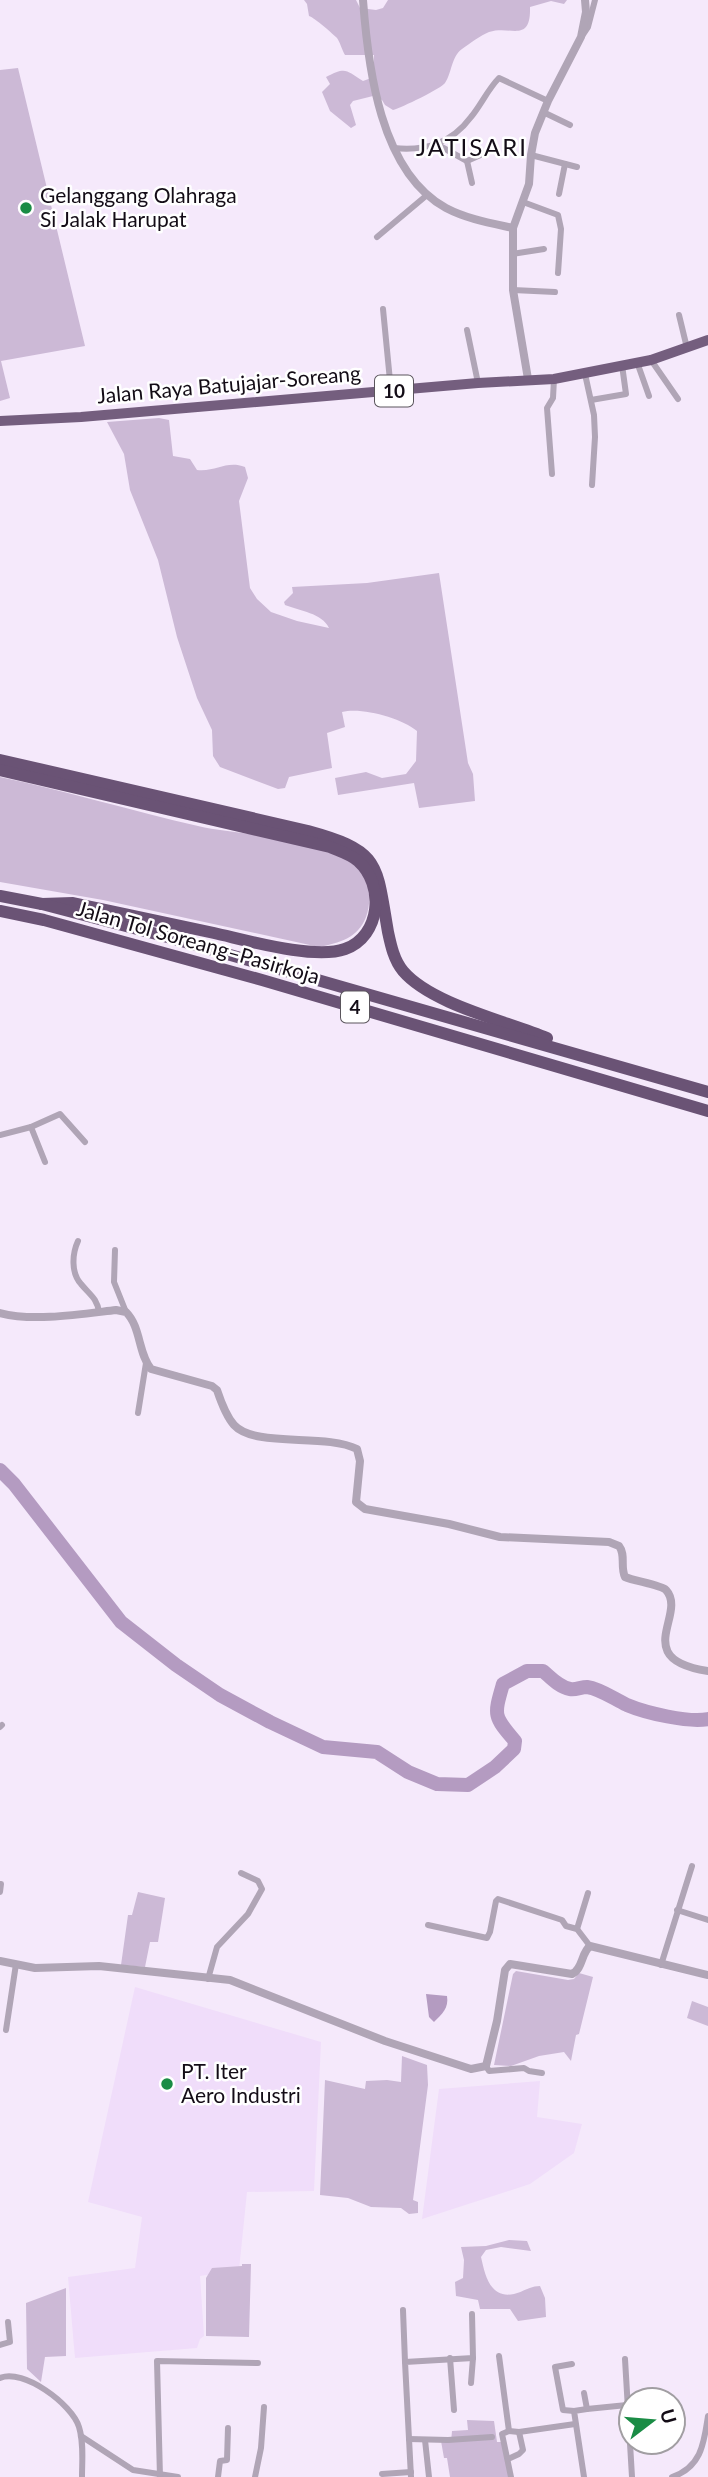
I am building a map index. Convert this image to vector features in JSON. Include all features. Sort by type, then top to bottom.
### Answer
[{"type":"highway","name":"Jalan Raya Batujajar-Soreang","points":[[0,421],[69,418],[391,391],[477,377],[554,379],[651,360],[708,340]]},
{"type":"highway","points":[[0,760],[308,831],[352,846],[366,856],[379,876],[392,952],[410,979],[452,1004],[545,1037],[582,1055]]},
{"type":"highway","points":[[0,769],[330,847],[360,863],[370,876],[376,902],[374,916],[364,937],[344,950],[323,953],[275,946],[73,903],[42,904]]},
{"type":"highway","name":"Jalan Tol Soreang–Pasirkoja","points":[[0,896],[42,904],[164,936],[708,1092]]},
{"type":"highway","name":"Jalan Tol Soreang–Pasirkoja","points":[[0,911],[44,920],[249,976],[708,1111]]},
{"type":"street","points":[[363,0],[377,94],[385,128],[401,164],[427,195],[462,215],[513,228]]},
{"type":"street","points":[[581,37],[585,0]]},
{"type":"street","points":[[528,379],[513,290],[513,228],[529,184],[535,133],[548,101],[588,27],[595,0]]},
{"type":"street","points":[[394,148],[412,149],[438,145],[464,125],[499,78],[548,101]]},
{"type":"street","points":[[543,112],[570,125]]},
{"type":"street","points":[[438,145],[467,161],[472,183]]},
{"type":"street","points":[[467,161],[494,149]]},
{"type":"street","points":[[531,155],[577,167]]},
{"type":"street","points":[[559,194],[565,164]]},
{"type":"street","points":[[377,237],[427,195]]},
{"type":"street","points":[[523,202],[558,215],[561,229],[558,273]]},
{"type":"street","points":[[512,254],[544,249]]},
{"type":"street","points":[[513,290],[555,292]]},
{"type":"street","points":[[383,309],[391,391]]},
{"type":"street","points":[[679,315],[687,348]]},
{"type":"street","points":[[467,330],[477,377]]},
{"type":"street","points":[[651,360],[678,399]]},
{"type":"street","points":[[637,362],[649,396]]},
{"type":"street","points":[[590,400],[626,394],[622,365]]},
{"type":"street","points":[[585,374],[595,438],[592,485]]},
{"type":"street","points":[[552,474],[547,408],[553,398],[554,379]]},
{"type":"street","points":[[0,1135],[31,1127],[60,1114],[85,1142]]},
{"type":"street","points":[[31,1127],[45,1162]]},
{"type":"street","points":[[78,1241],[73,1262],[77,1277],[96,1300],[99,1312]]},
{"type":"street","points":[[115,1250],[114,1278],[126,1312],[133,1322],[146,1363],[151,1369],[212,1386],[233,1424],[247,1435],[330,1441],[348,1444],[357,1449],[360,1461],[356,1502],[365,1509],[500,1536],[609,1542],[620,1546],[623,1554],[621,1568],[625,1577],[662,1587],[669,1595],[671,1604],[665,1638],[667,1651],[679,1664],[708,1671]]},
{"type":"street","points":[[0,1313],[12,1316],[52,1316],[116,1310],[126,1312]]},
{"type":"street","points":[[138,1413],[146,1363]]},
{"type":"street","points":[[661,1965],[692,1866]]},
{"type":"street","points":[[208,1979],[217,1947],[248,1914],[262,1889],[258,1881],[241,1873]]},
{"type":"street","points":[[577,1928],[588,1894]]},
{"type":"street","points":[[428,1925],[487,1938],[498,1899],[562,1920],[566,1926],[577,1928],[590,1946],[708,1976]]},
{"type":"street","points":[[677,1910],[708,1920]]},
{"type":"street","points":[[542,2073],[524,2068],[489,2071],[486,2066],[508,1965],[574,1973],[590,1946]]},
{"type":"street","points":[[0,1961],[35,1968],[99,1966],[230,1980],[355,2030],[450,2064],[471,2069],[486,2066]]},
{"type":"street","points":[[6,2030],[16,1964]]},
{"type":"street","points":[[382,2474],[411,2474],[403,2310]]},
{"type":"street","points":[[471,2383],[472,2314]]},
{"type":"street","points":[[0,2345],[10,2342],[8,2322]]},
{"type":"street","points":[[499,2356],[509,2431]]},
{"type":"street","points":[[450,2358],[454,2410]]},
{"type":"street","points":[[405,2362],[472,2358]]},
{"type":"street","points":[[625,2359],[626,2386]]},
{"type":"street","points":[[160,2475],[158,2361],[258,2363]]},
{"type":"street","points":[[572,2364],[555,2367],[563,2410],[617,2406]]},
{"type":"street","points":[[0,2378],[8,2375],[20,2376],[36,2385],[73,2415],[81,2436],[82,2477]]},
{"type":"street","points":[[584,2393],[587,2409]]},
{"type":"street","points":[[255,2477],[261,2448],[264,2407]]},
{"type":"street","points":[[574,2411],[584,2477]]},
{"type":"street","points":[[672,2477],[682,2474],[707,2443],[708,2416]]},
{"type":"street","points":[[511,2477],[502,2434],[575,2424]]},
{"type":"street","points":[[218,2477],[220,2460],[227,2460],[228,2428]]},
{"type":"street","points":[[508,2459],[523,2449],[519,2432]]},
{"type":"street","points":[[81,2436],[132,2470],[178,2477]]},
{"type":"street","points":[[409,2439],[492,2437]]},
{"type":"street","points":[[425,2440],[429,2477]]},
{"type":"street","points":[[631,2456],[632,2477]]},
{"type":"shaded area","points":[[304,0],[356,0],[360,8],[376,10],[383,8],[388,0],[567,0],[564,4],[551,1],[530,7],[527,26],[523,29],[497,30],[475,40],[458,52],[445,83],[412,102],[393,110],[373,96],[353,101],[350,105],[356,125],[351,128],[330,111],[322,92],[330,84],[326,77],[342,71],[349,72],[363,81],[374,77],[374,55],[345,55],[337,38],[309,16]]},
{"type":"shaded area","name":"Gelanggang Olahraga Si Jalak Harupat","points":[[18,68],[85,346],[1,361],[10,398],[0,401],[0,70]]},
{"type":"shaded area","points":[[159,418],[169,420],[173,456],[190,459],[197,470],[227,465],[245,467],[248,478],[239,501],[250,588],[271,612],[329,628],[316,616],[285,605],[284,602],[293,593],[292,587],[367,583],[439,573],[468,763],[473,774],[475,801],[419,808],[414,783],[338,795],[335,778],[366,772],[382,778],[406,774],[416,761],[417,731],[401,722],[370,712],[342,712],[345,727],[327,733],[332,768],[289,777],[285,788],[278,789],[220,767],[213,756],[212,730],[197,698],[177,637],[158,560],[130,490],[124,454],[107,422]]},
{"type":"shaded area","points":[[0,777],[198,826],[281,838],[322,848],[341,856],[357,867],[365,877],[369,890],[366,917],[353,935],[319,947],[103,900],[0,882]]},
{"type":"shaded area","points":[[138,1892],[165,1898],[158,1942],[150,1942],[145,1967],[121,1965],[128,1915],[132,1915]]},
{"type":"shaded area","points":[[516,1971],[568,1980],[574,1979],[579,1973],[593,1977],[571,2061],[564,2052],[539,2056],[511,2066],[494,2065],[513,1974]]},
{"type":"shaded area","points":[[135,1987],[321,2042],[314,2191],[247,2192],[239,2270],[200,2276],[204,2336],[197,2348],[75,2358],[68,2277],[135,2268],[142,2217],[88,2202]]},
{"type":"shaded area","points":[[426,1994],[447,1996],[446,2007],[434,2022],[429,2017]]},
{"type":"shaded area","points":[[692,2001],[708,2007],[708,2026],[687,2018]]},
{"type":"shaded area","points":[[402,2056],[427,2065],[428,2085],[413,2200],[418,2202],[418,2213],[409,2214],[401,2208],[371,2207],[348,2198],[320,2195],[325,2080],[365,2089],[366,2081],[401,2082]]},
{"type":"shaded area","points":[[540,2081],[537,2117],[582,2124],[574,2153],[530,2184],[422,2219],[439,2089]]},
{"type":"shaded area","points":[[509,2240],[527,2241],[531,2251],[501,2247],[486,2250],[481,2257],[487,2278],[494,2289],[506,2295],[540,2286],[545,2298],[546,2317],[518,2321],[510,2309],[480,2309],[478,2300],[456,2296],[455,2282],[463,2278],[464,2260],[461,2247],[486,2246]]},
{"type":"shaded area","points":[[251,2264],[249,2337],[206,2336],[206,2278],[212,2268]]},
{"type":"shaded area","points":[[66,2288],[66,2356],[45,2357],[41,2382],[27,2369],[26,2303]]},
{"type":"shaded area","points":[[467,2420],[494,2421],[497,2442],[506,2442],[513,2477],[450,2477],[441,2441],[451,2442],[452,2431],[468,2430]]},
{"type":"waterway","points":[[0,1470],[14,1484],[121,1622],[220,1695],[323,1747],[377,1752],[408,1772],[437,1784],[468,1785],[495,1767],[514,1749],[515,1741],[497,1715],[498,1702],[503,1684],[527,1671],[543,1671],[566,1688],[592,1688],[645,1711],[679,1718],[708,1719]]},
{"type":"place","name":"Gelanggang Olahraga Si Jalak Harupat","points":[[26,208]]},
{"type":"place","name":"PT. Iter Aero Industri","points":[[167,2084]]},
{"type":"district","name":"JATISARI","points":[[472,148]]}]
